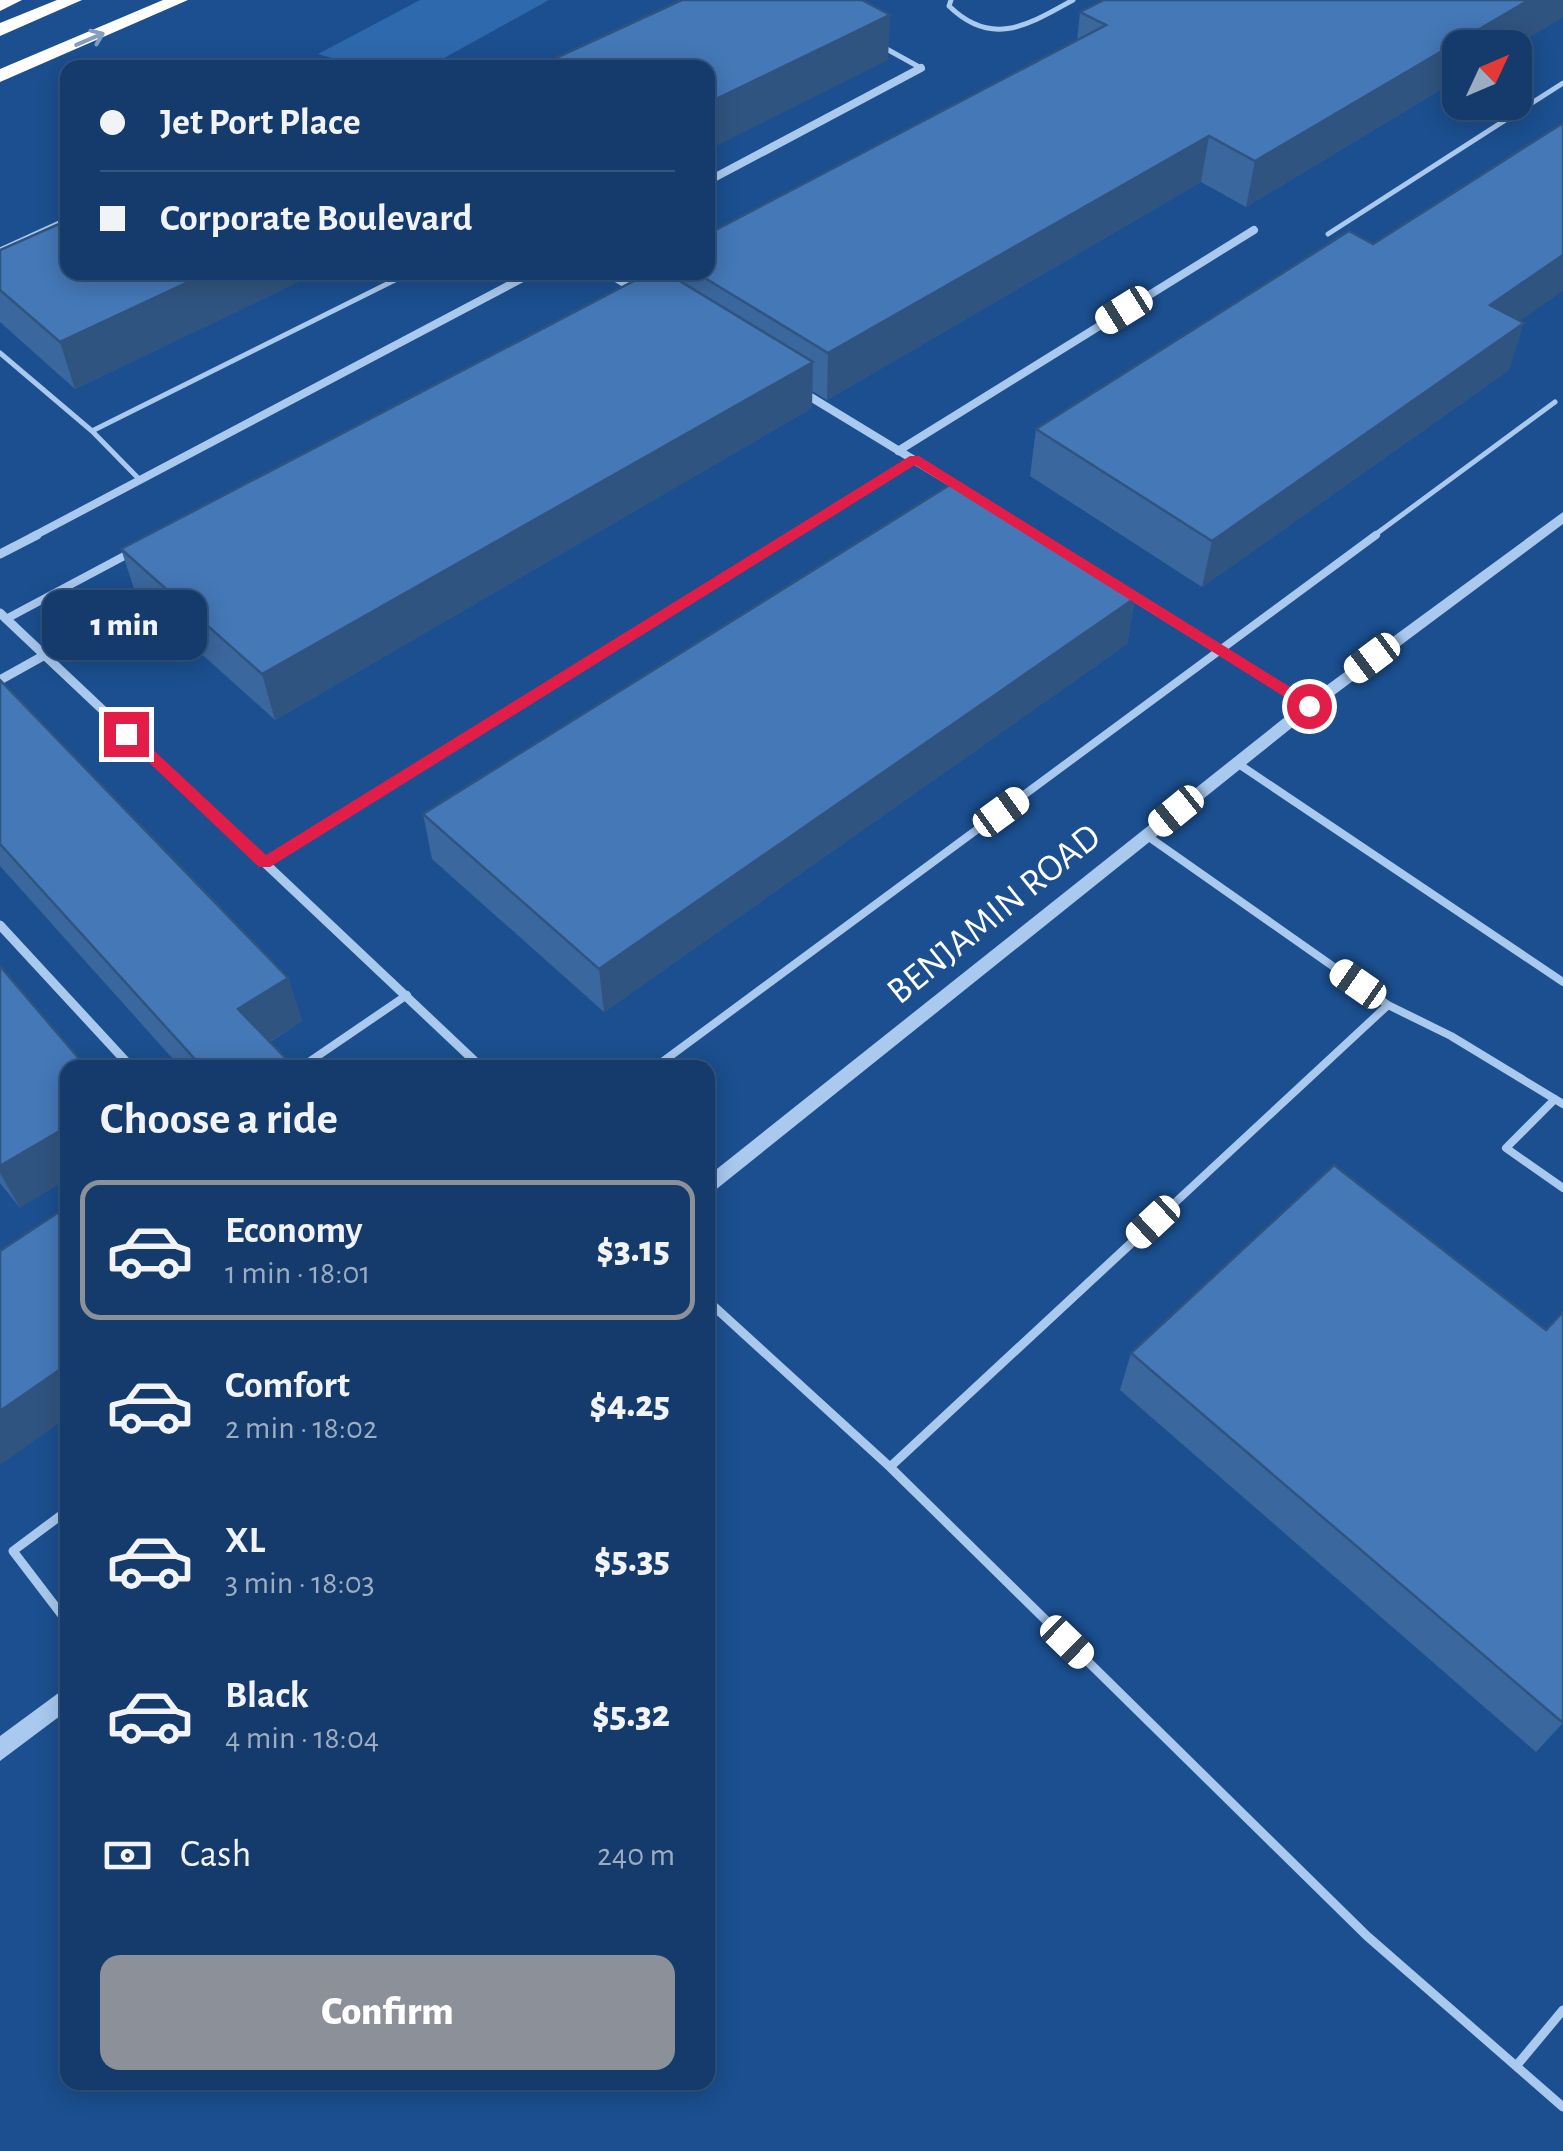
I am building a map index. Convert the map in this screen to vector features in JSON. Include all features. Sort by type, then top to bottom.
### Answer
[{"type":"highway","points":[[0,5],[12,0]]},
{"type":"highway","points":[[0,30],[73,0]]},
{"type":"highway","points":[[0,76],[179,0]]},
{"type":"street","points":[[715,177],[922,68]]},
{"type":"street","points":[[898,452],[1254,230]]},
{"type":"street","points":[[0,554],[519,280]]},
{"type":"street","points":[[619,280],[648,298]]},
{"type":"street","points":[[798,390],[982,502]]},
{"type":"street","name":"BENJAMIN ROAD","points":[[715,1180],[1309,706],[1563,516]]},
{"type":"street","points":[[1084,566],[1309,706]]},
{"type":"street","points":[[3,616],[474,1060]]},
{"type":"street","points":[[0,680],[44,656]]},
{"type":"street","points":[[0,925],[125,1060]]},
{"type":"street","points":[[0,1750],[60,1702]]},
{"type":"lane","points":[[952,0],[949,6],[965,24],[1005,31],[1023,27],[1073,0]]},
{"type":"lane","points":[[874,42],[922,68]]},
{"type":"lane","points":[[1328,234],[1563,83]]},
{"type":"lane","points":[[0,250],[60,223]]},
{"type":"lane","points":[[92,431],[395,280]]},
{"type":"lane","points":[[614,297],[632,288]]},
{"type":"lane","points":[[0,353],[92,431],[140,480]]},
{"type":"lane","points":[[665,1060],[1555,402]]},
{"type":"lane","points":[[265,863],[915,459]]},
{"type":"lane","points":[[3,616],[145,546]]},
{"type":"lane","points":[[1237,763],[1563,982]]},
{"type":"lane","points":[[1146,835],[1388,1005],[1451,1036],[1559,1102],[1506,1148],[1563,1188]]},
{"type":"lane","points":[[312,1060],[407,995]]},
{"type":"lane","points":[[890,1467],[1388,1005]]},
{"type":"lane","points":[[715,1307],[890,1467],[1367,1936],[1563,2107]]},
{"type":"lane","points":[[60,1516],[13,1551],[60,1613]]},
{"type":"lane","points":[[1516,2065],[1563,2010]]},
{"type":"shaded area","points":[[420,0],[549,0],[441,60],[338,60],[318,54]]},
{"type":"building","points":[[682,0],[862,0],[890,15],[715,100],[715,60],[551,60]]},
{"type":"building","points":[[1104,0],[1529,0],[1478,30],[1442,30],[1442,51],[1255,161],[1209,136],[828,353],[708,280],[715,280],[715,230],[1106,25],[1080,12]]},
{"type":"building","points":[[1563,123],[1563,255],[1490,305],[1524,323],[1212,541],[1036,429],[1349,231],[1373,244]]},
{"type":"building","points":[[60,224],[60,280],[193,280],[60,342],[0,290],[0,250]]},
{"type":"building","points":[[636,280],[678,280],[813,362],[262,674],[121,549]]},
{"type":"building","points":[[956,481],[1135,598],[599,969],[423,814]]},
{"type":"building","points":[[0,680],[288,978],[238,1009],[287,1060],[196,1060],[0,844]]},
{"type":"building","points":[[0,966],[80,1060],[60,1060],[60,1131],[0,1166]]},
{"type":"building","points":[[1334,1165],[1546,1330],[1563,1312],[1563,1723],[1131,1353]]},
{"type":"building","points":[[60,1211],[60,1370],[0,1411],[0,1251]]},
{"type":"route","points":[[126,734],[265,863],[915,459],[1309,706]]}]
